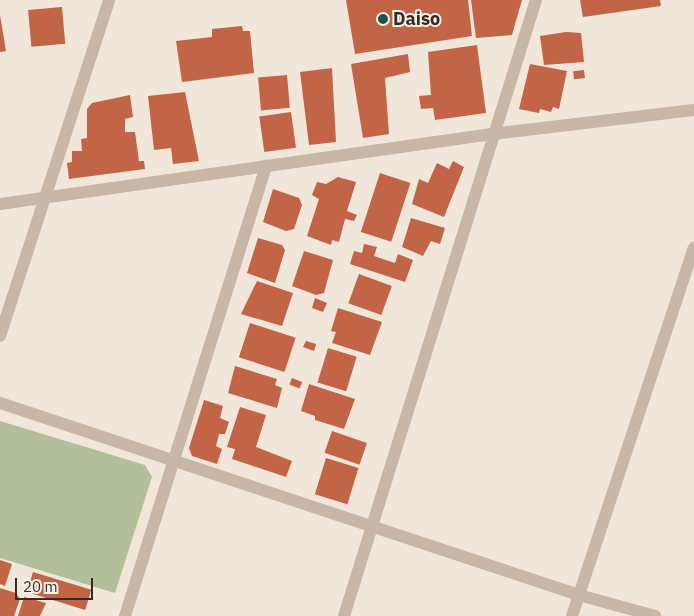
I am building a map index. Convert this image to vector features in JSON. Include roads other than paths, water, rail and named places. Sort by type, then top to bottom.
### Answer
[{"type":"street","points":[[0,336],[43,198],[109,0]]},
{"type":"street","points":[[344,616],[492,134],[536,0]]},
{"type":"street","points":[[0,204],[492,134],[694,110]]},
{"type":"street","points":[[125,616],[266,166]]},
{"type":"street","points":[[572,616],[694,248]]},
{"type":"street","points":[[0,403],[578,595],[655,616]]},
{"type":"place","name":"Daiso","points":[[383,19]]}]
